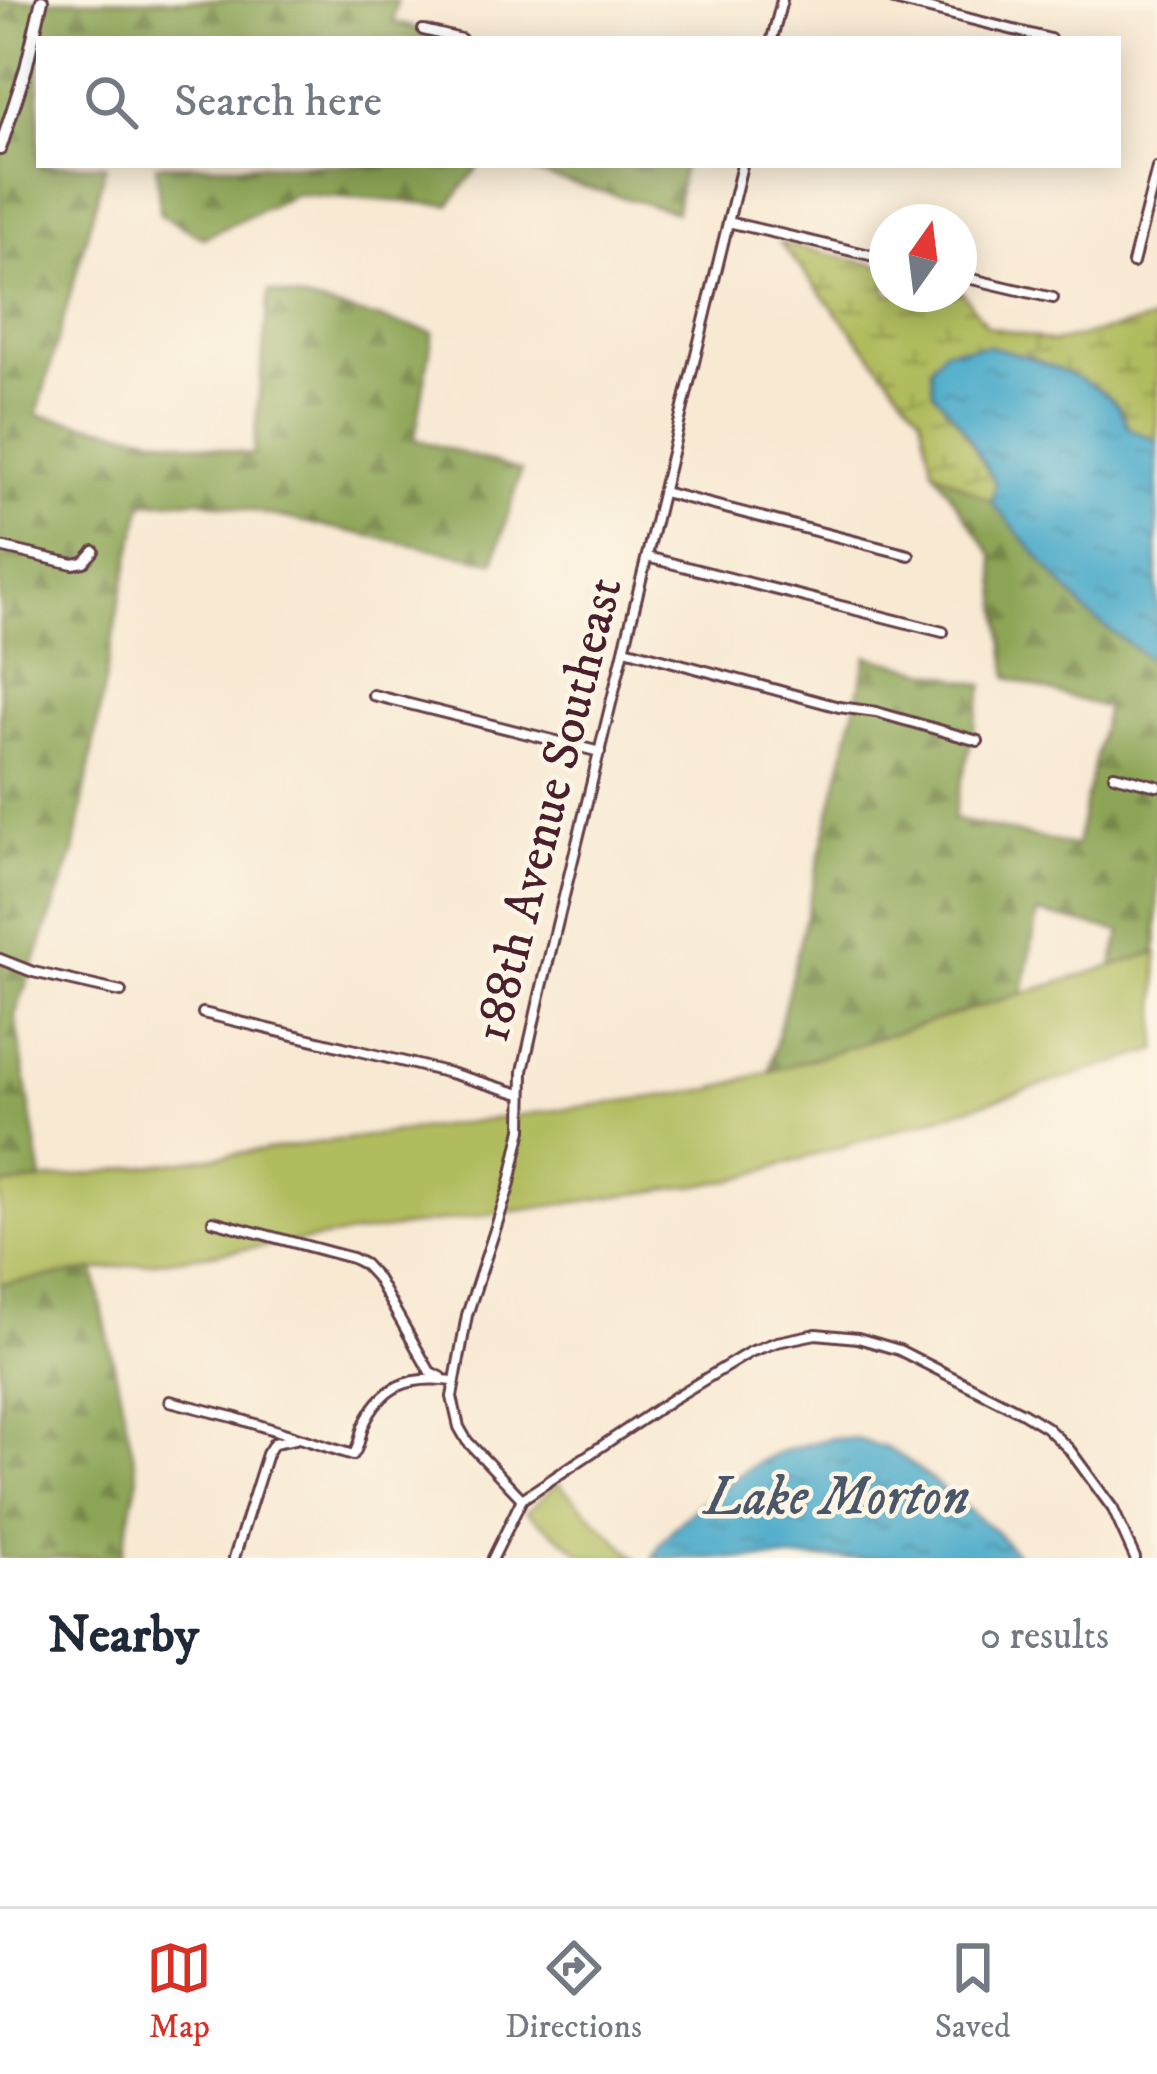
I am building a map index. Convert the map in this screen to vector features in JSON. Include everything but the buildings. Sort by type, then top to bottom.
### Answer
[{"type":"street","points":[[0,149],[42,0]]},
{"type":"street","points":[[773,36],[782,0]]},
{"type":"street","points":[[894,0],[1038,36]]},
{"type":"street","points":[[423,30],[448,36]]},
{"type":"street","name":"188th Avenue Southeast","points":[[522,1499],[467,1441],[459,1427],[450,1381],[509,1187],[522,1129],[523,1072],[540,995],[741,168]]},
{"type":"street","points":[[1133,263],[1157,168]]},
{"type":"street","points":[[728,222],[869,255]]},
{"type":"street","points":[[977,280],[1053,298]]},
{"type":"street","points":[[663,492],[909,555]]},
{"type":"street","points":[[0,548],[73,564],[94,551]]},
{"type":"street","points":[[647,557],[943,632]]},
{"type":"street","points":[[625,649],[978,741]]},
{"type":"street","points":[[373,695],[600,752]]},
{"type":"street","points":[[1114,775],[1157,786]]},
{"type":"street","points":[[0,958],[33,972],[122,992]]},
{"type":"street","points":[[203,1013],[450,1072],[521,1094]]},
{"type":"street","points":[[213,1221],[364,1264],[430,1372],[450,1381]]},
{"type":"street","points":[[493,1558],[522,1499],[750,1352],[816,1334],[858,1338],[899,1350],[1046,1427],[1070,1449],[1113,1509],[1135,1558]]},
{"type":"street","points":[[170,1401],[352,1455],[377,1403],[400,1383],[419,1378],[450,1381]]},
{"type":"street","points":[[235,1558],[267,1454],[274,1443],[297,1438]]},
{"type":"green space","points":[[0,0],[397,0],[393,22],[444,36],[36,36],[36,168],[105,168],[37,415],[253,455],[269,291],[433,332],[415,439],[521,471],[494,562],[200,500],[143,503],[119,604],[74,852],[15,1016],[42,1180],[0,1186]]},
{"type":"green space","points":[[156,168],[478,168],[449,205],[297,194],[203,238],[160,214]]},
{"type":"green space","points":[[517,168],[683,168],[676,212]]},
{"type":"green space","points":[[780,243],[869,263],[869,312],[977,312],[987,326],[1054,342],[1157,319],[1157,441],[1128,428],[1113,400],[1028,355],[933,391],[960,423],[996,485],[991,501],[933,469],[921,416]]},
{"type":"green space","points":[[933,469],[991,501],[1088,614],[1157,665],[1157,942],[1154,953],[1112,966],[1121,932],[1038,913],[1023,993],[769,1072],[867,656],[984,685],[953,819],[1076,846],[1106,708],[1008,678],[993,556]]},
{"type":"green space","points":[[1157,952],[1157,1050],[734,1180],[0,1284],[0,1186],[712,1089]]},
{"type":"green space","points":[[94,1270],[138,1477],[121,1558],[0,1558],[0,1284]]},
{"type":"green space","points":[[558,1483],[636,1558],[588,1558],[526,1512]]},
{"type":"water","points":[[989,346],[1089,384],[1117,405],[1128,428],[1157,441],[1157,665],[1088,614],[991,501],[996,484],[960,423],[933,391],[931,367],[944,349]]},
{"type":"water","name":"Lake Morton","points":[[831,1438],[856,1439],[904,1458],[995,1531],[1020,1558],[653,1558],[672,1530],[744,1472],[775,1454]]}]
